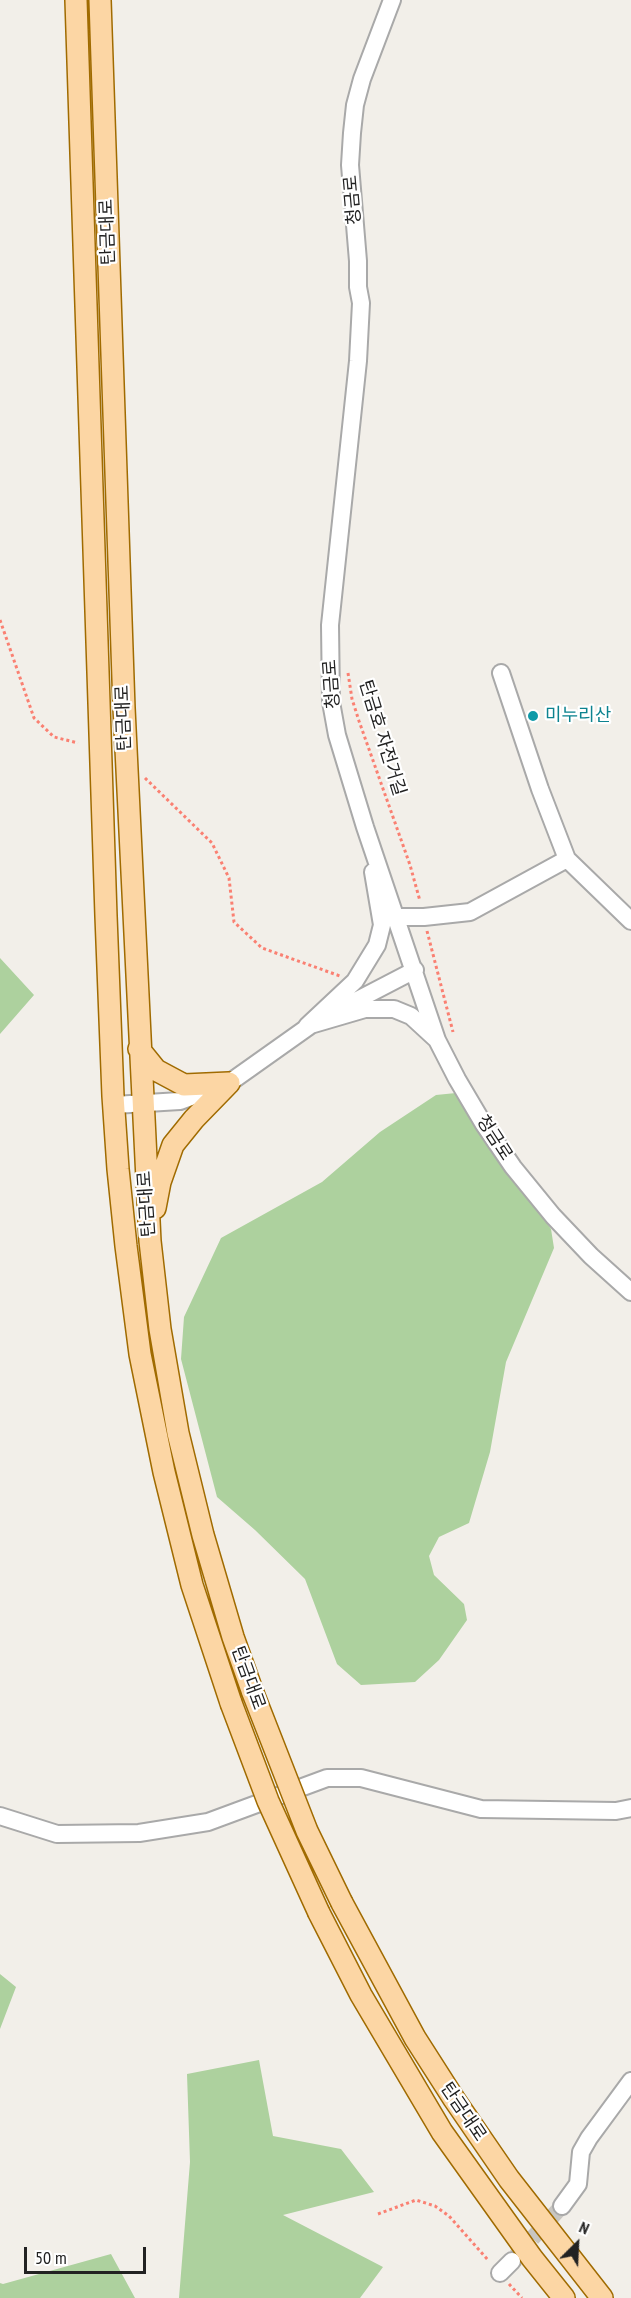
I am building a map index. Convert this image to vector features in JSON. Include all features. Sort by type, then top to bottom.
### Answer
[{"type":"main road","name":"탄금대로","points":[[76,0],[114,1105],[126,1246],[140,1354],[164,1472],[192,1585],[231,1703],[268,1802],[319,1913],[361,1995],[442,2132],[532,2258],[564,2298]]},
{"type":"main road","name":"탄금대로","points":[[100,0],[123,673],[139,1049],[150,1241],[160,1329],[178,1433],[203,1535],[233,1637],[307,1831],[342,1904],[415,2038],[454,2099],[509,2179],[602,2298]]},
{"type":"main road","points":[[139,1049],[156,1070],[184,1085],[229,1083]]},
{"type":"main road","points":[[150,1241],[160,1182],[173,1145],[194,1119],[229,1083]]},
{"type":"street","name":"청금로","points":[[392,0],[362,79],[355,105],[352,133],[350,165],[361,303],[358,361],[330,625],[330,671],[335,724],[365,826],[437,1040],[478,1114],[513,1167],[553,1216],[591,1256],[631,1292]]},
{"type":"street","points":[[501,674],[540,789],[567,859],[631,921]]},
{"type":"street","points":[[114,1105],[180,1101],[229,1083],[307,1026],[355,981],[377,945],[382,925],[365,826]]},
{"type":"street","points":[[397,917],[424,917],[470,912],[567,859]]},
{"type":"street","points":[[307,1026],[415,970]]},
{"type":"street","points":[[307,1026],[365,1009],[393,1009],[411,1016],[437,1040]]},
{"type":"street","points":[[0,1816],[57,1834],[139,1833],[208,1822],[327,1778],[361,1778],[481,1809],[616,1811],[631,1808]]},
{"type":"street","points":[[562,2206],[578,2184],[581,2152],[631,2081]]},
{"type":"path","points":[[0,620],[34,718],[54,737],[78,743]]},
{"type":"path","name":"탄금호 자전거길","points":[[348,670],[356,710],[410,865],[455,1039]]},
{"type":"path","points":[[142,775],[212,843],[230,878],[234,922],[262,948],[355,981]]},
{"type":"path","points":[[378,2214],[416,2200],[435,2206],[506,2267],[522,2298]]},
{"type":"green space","points":[[0,958],[34,995],[0,1034]]},
{"type":"green space","points":[[456,1093],[551,1229],[554,1248],[506,1362],[490,1452],[469,1523],[439,1537],[429,1556],[434,1575],[464,1604],[467,1620],[439,1660],[415,1682],[361,1685],[337,1664],[305,1579],[217,1497],[181,1359],[184,1317],[221,1238],[322,1182],[380,1132],[436,1095]]},
{"type":"green space","points":[[0,1974],[16,1987],[0,2029]]},
{"type":"green space","points":[[259,2060],[273,2136],[341,2149],[374,2192],[283,2215],[383,2267],[360,2298],[179,2298],[190,2162],[187,2074]]},
{"type":"green space","points":[[111,2254],[135,2298],[0,2298],[0,2283]]},
{"type":"tunnel","points":[[516,2256],[562,2206]]},
{"type":"place","name":"미누리산","points":[[533,716]]}]
